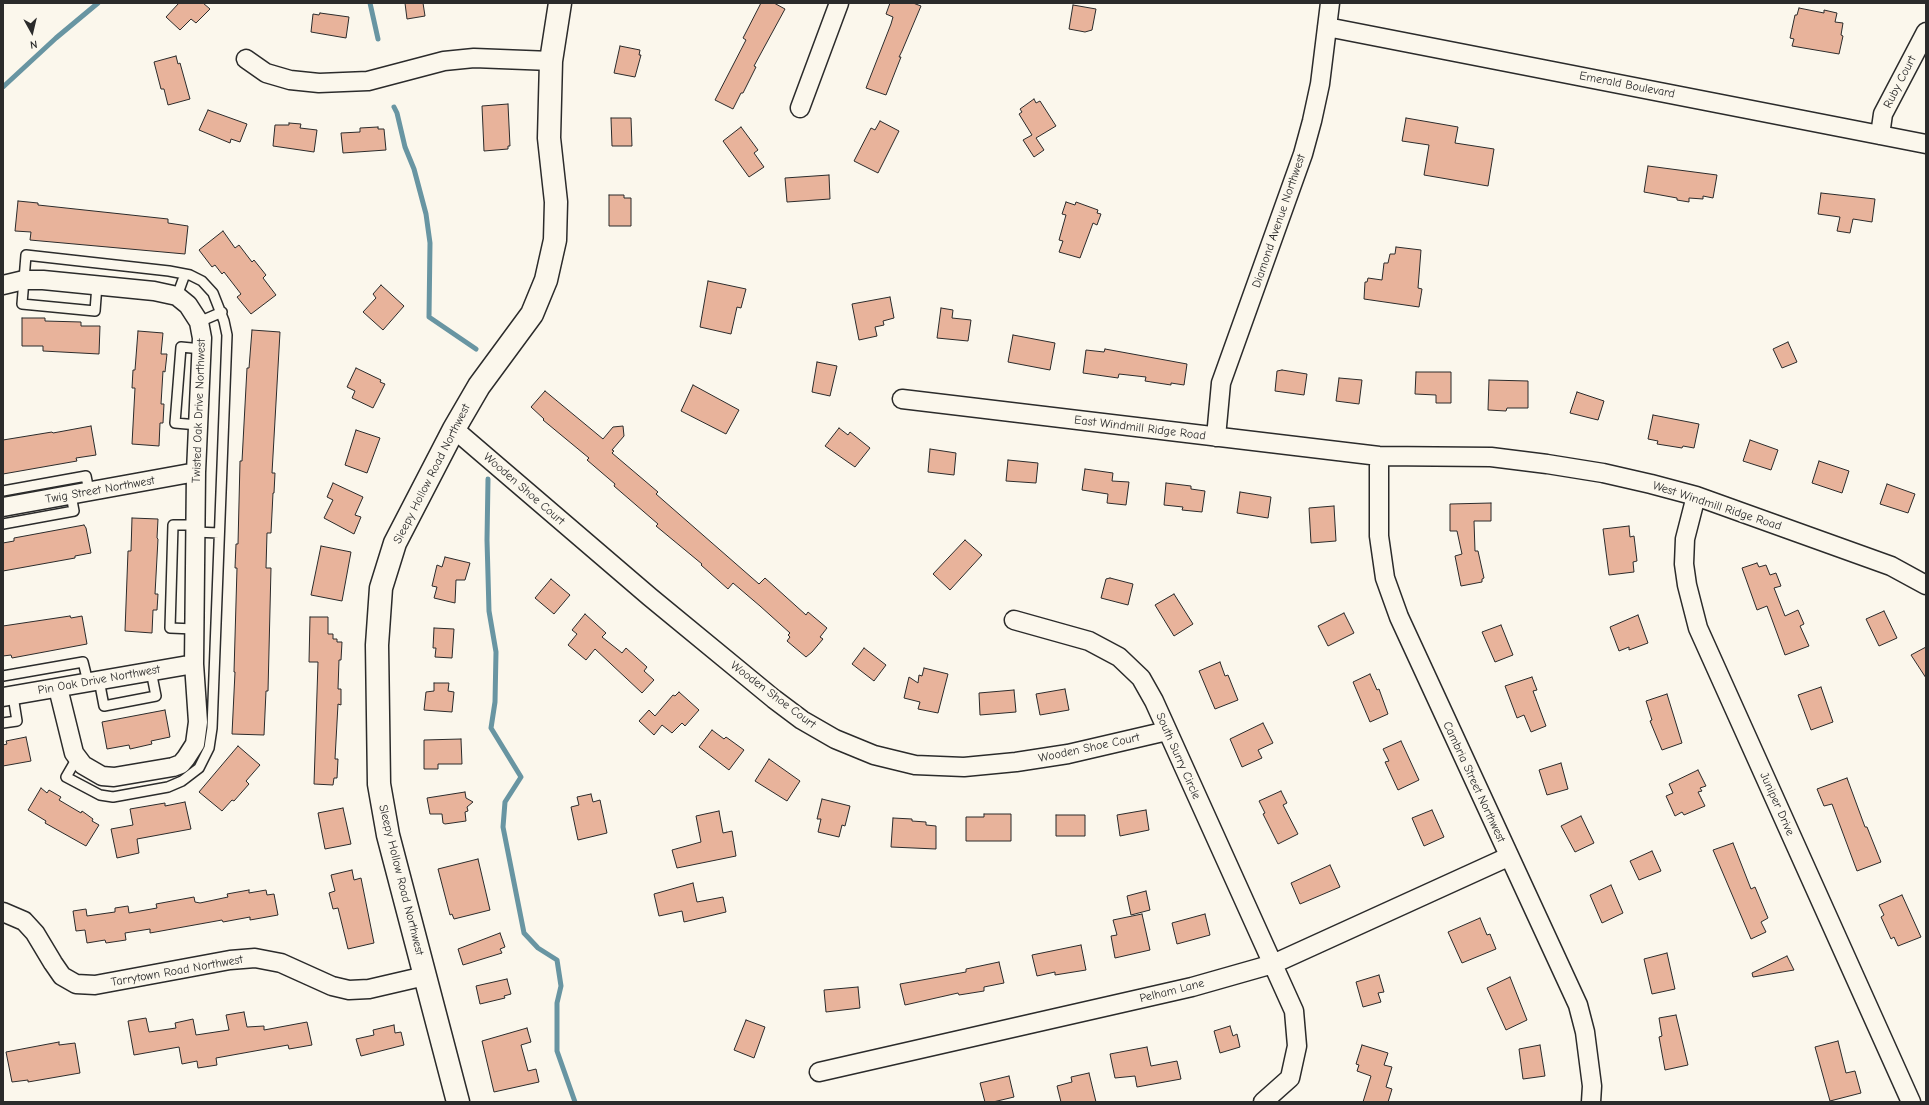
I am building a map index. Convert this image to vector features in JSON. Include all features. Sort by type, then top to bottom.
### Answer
[{"type":"street","name":"Sleepy Hollow Road Northwest","points":[[458,1102],[388,835],[379,784],[377,645],[381,588],[395,543],[454,429],[478,386],[532,314],[546,280],[555,240],[556,202],[549,138],[551,61],[560,3]]},
{"type":"street","points":[[800,108],[839,3]]},
{"type":"street","name":"Diamond Avenue Northwest","points":[[1216,437],[1222,383],[1303,154],[1312,121],[1320,84],[1330,3]]},
{"type":"street","name":"Emerald Boulevard","points":[[1327,27],[1926,144]]},
{"type":"street","name":"Ruby Court","points":[[1880,135],[1883,114],[1926,32]]},
{"type":"street","points":[[246,59],[266,73],[290,80],[320,83],[368,81],[444,61],[474,58],[551,61]]},
{"type":"street","points":[[3,285],[24,280],[43,280],[154,291],[178,296]]},
{"type":"street","name":"Twisted Oak Drive Northwest","points":[[178,296],[188,305],[199,322],[202,338],[196,472],[194,664],[205,732]]},
{"type":"street","name":"East Windmill Ridge Road","points":[[902,400],[1379,456]]},
{"type":"street","name":"Wooden Shoe Court","points":[[454,429],[650,597],[774,699],[802,720],[835,739],[868,752],[915,765],[964,767],[1016,762],[1068,754],[1167,731]]},
{"type":"street","name":"West Windmill Ridge Road","points":[[1379,456],[1491,457],[1547,464],[1651,484],[1696,496],[1891,566],[1926,585]]},
{"type":"street","name":"Cambria Street Northwest","points":[[1379,456],[1379,536],[1385,578],[1399,617],[1508,857],[1578,1005],[1585,1032],[1592,1086],[1591,1102]]},
{"type":"street","name":"Twig Street Northwest","points":[[13,500],[71,495],[196,472]]},
{"type":"street","name":"Juniper Drive","points":[[1696,496],[1686,539],[1684,564],[1692,609],[1698,628],[1911,1102]]},
{"type":"street","name":"South Surry Circle","points":[[1014,620],[1089,641],[1119,657],[1141,678],[1167,731],[1294,1011],[1297,1046],[1290,1078],[1263,1102]]},
{"type":"street","name":"Pin Oak Drive Northwest","points":[[8,696],[194,664]]},
{"type":"street","points":[[58,688],[72,747],[77,758],[89,769],[102,776],[110,777],[178,774],[181,764],[205,732]]},
{"type":"street","name":"Pelham Lane","points":[[819,1072],[1154,996],[1272,964],[1508,857]]},
{"type":"street","name":"Tarrytown Road Northwest","points":[[3,912],[24,921],[35,933],[62,976],[76,984],[96,985],[230,960],[255,958],[281,963],[332,986],[349,990],[369,989],[426,976]]},
{"type":"lane","points":[[97,285],[95,310],[22,304],[26,255],[185,274],[202,281],[208,286],[222,312],[227,335],[219,533],[205,732]]},
{"type":"lane","points":[[178,296],[185,274]]},
{"type":"lane","points":[[199,322],[222,312]]},
{"type":"lane","points":[[198,425],[175,423],[181,347],[202,348]]},
{"type":"lane","points":[[3,490],[13,500],[86,476],[89,492]]},
{"type":"lane","points":[[3,524],[74,511],[71,495]]},
{"type":"lane","points":[[194,629],[170,628],[173,525],[219,533]]},
{"type":"lane","points":[[3,676],[83,662],[94,681],[104,706],[156,696],[151,671]]},
{"type":"lane","points":[[3,723],[17,721],[8,696]]},
{"type":"lane","points":[[77,758],[66,777],[100,795],[107,797],[168,787],[178,774]]},
{"type":"lane","points":[[107,797],[110,777]]},
{"type":"building","points":[[179,3],[203,3],[210,9],[196,23],[191,19],[180,30],[166,17]]},
{"type":"building","points":[[405,3],[423,3],[425,16],[407,19]]},
{"type":"building","points":[[761,3],[774,3],[785,9],[754,66],[756,67],[743,93],[741,93],[733,109],[715,100],[746,40],[743,38]]},
{"type":"building","points":[[890,3],[913,3],[921,6],[899,57],[901,57],[886,95],[866,88],[893,17],[886,14]]},
{"type":"building","points":[[1073,5],[1096,9],[1092,30],[1085,32],[1069,29]]},
{"type":"building","points":[[1799,8],[1824,13],[1824,10],[1837,13],[1835,22],[1843,23],[1841,35],[1843,36],[1839,54],[1792,46],[1794,39],[1790,38],[1795,15],[1797,15]]},
{"type":"building","points":[[320,13],[349,17],[346,38],[311,32],[313,14],[319,15]]},
{"type":"building","points":[[620,46],[640,50],[639,55],[641,55],[635,77],[614,73]]},
{"type":"building","points":[[176,56],[178,64],[180,63],[190,99],[168,105],[164,89],[161,89],[154,62]]},
{"type":"building","points":[[1034,99],[1036,103],[1040,101],[1056,126],[1036,138],[1044,150],[1034,157],[1023,140],[1032,135],[1019,114],[1022,112],[1020,109]]},
{"type":"building","points":[[508,104],[510,146],[508,146],[508,149],[484,151],[482,106]]},
{"type":"building","points":[[208,110],[247,124],[240,142],[231,139],[230,143],[199,130]]},
{"type":"building","points":[[611,118],[631,118],[632,146],[612,146]]},
{"type":"building","points":[[1406,118],[1458,127],[1455,143],[1494,149],[1488,186],[1424,175],[1429,145],[1402,141]]},
{"type":"building","points":[[880,121],[899,131],[878,173],[854,161],[871,128],[875,130]]},
{"type":"building","points":[[289,123],[301,124],[300,128],[317,130],[314,152],[273,146],[275,125],[289,125]]},
{"type":"building","points":[[378,127],[378,129],[384,129],[386,150],[343,153],[341,133],[360,132],[360,128]]},
{"type":"building","points":[[741,127],[758,150],[754,153],[764,167],[749,177],[723,141]]},
{"type":"building","points":[[1648,166],[1717,175],[1713,198],[1703,196],[1703,199],[1689,198],[1689,202],[1677,200],[1677,198],[1644,192]]},
{"type":"building","points":[[829,175],[830,199],[787,202],[785,178]]},
{"type":"building","points":[[1821,193],[1875,199],[1872,222],[1853,219],[1850,233],[1837,231],[1840,217],[1818,214]]},
{"type":"building","points":[[609,195],[624,195],[624,198],[631,198],[631,226],[609,226]]},
{"type":"building","points":[[18,201],[38,203],[38,205],[168,219],[168,223],[188,226],[185,254],[30,240],[31,232],[15,231]]},
{"type":"building","points":[[1066,202],[1075,205],[1076,202],[1098,210],[1097,213],[1101,214],[1097,225],[1093,223],[1080,258],[1059,252],[1063,241],[1059,240],[1066,215],[1062,214]]},
{"type":"building","points":[[223,231],[235,248],[239,245],[252,262],[254,260],[266,275],[263,278],[276,295],[251,314],[237,297],[241,294],[224,272],[222,274],[215,265],[212,267],[199,250]]},
{"type":"building","points":[[1396,247],[1421,250],[1418,288],[1422,289],[1419,307],[1364,299],[1365,282],[1367,282],[1368,278],[1382,280],[1384,263],[1388,263],[1390,254],[1395,254]]},
{"type":"building","points":[[708,281],[746,289],[741,308],[737,307],[731,334],[700,327]]},
{"type":"building","points":[[381,285],[404,306],[383,330],[363,312],[376,298],[373,294]]},
{"type":"building","points":[[890,297],[894,318],[883,321],[884,325],[875,327],[877,336],[859,340],[852,304]]},
{"type":"building","points":[[941,308],[953,310],[952,318],[971,320],[968,341],[937,338]]},
{"type":"building","points":[[22,318],[45,318],[45,321],[81,322],[81,326],[100,326],[99,354],[43,351],[43,346],[22,346]]},
{"type":"building","points":[[252,330],[280,332],[272,473],[275,473],[274,493],[271,533],[267,533],[266,568],[271,568],[268,691],[266,691],[264,735],[232,734],[237,568],[235,568],[236,544],[238,544],[240,461],[242,461],[247,368],[249,368]]},
{"type":"building","points":[[138,331],[163,333],[161,354],[167,354],[165,372],[163,371],[161,404],[164,404],[163,423],[160,423],[159,446],[132,444],[135,388],[132,388]]},
{"type":"building","points":[[1013,335],[1055,343],[1050,370],[1008,362]]},
{"type":"building","points":[[1788,342],[1797,362],[1782,368],[1773,349]]},
{"type":"building","points":[[1105,349],[1187,364],[1184,385],[1171,383],[1171,385],[1145,381],[1146,377],[1119,374],[1118,378],[1083,373],[1086,350],[1104,352]]},
{"type":"building","points":[[817,362],[837,366],[830,396],[812,392]]},
{"type":"building","points":[[356,368],[381,380],[380,382],[385,384],[373,408],[352,398],[355,391],[347,387]]},
{"type":"building","points":[[1282,370],[1307,374],[1304,395],[1275,391],[1277,371]]},
{"type":"building","points":[[1416,372],[1451,372],[1451,403],[1436,403],[1436,395],[1415,394]]},
{"type":"building","points":[[1339,378],[1362,380],[1359,404],[1336,401]]},
{"type":"building","points":[[1489,380],[1528,381],[1528,408],[1507,408],[1506,411],[1488,410]]},
{"type":"building","points":[[693,385],[739,410],[726,434],[681,411]]},
{"type":"building","points":[[545,391],[603,439],[613,427],[623,426],[624,436],[612,450],[614,451],[612,453],[658,492],[656,494],[759,584],[765,578],[806,615],[808,612],[827,628],[820,637],[823,639],[812,652],[806,657],[787,641],[790,637],[788,635],[790,633],[733,583],[728,589],[701,565],[702,564],[656,526],[658,524],[614,486],[615,484],[587,460],[589,458],[543,420],[544,419],[531,407]]},
{"type":"building","points":[[1577,392],[1604,401],[1598,420],[1570,413]]},
{"type":"building","points":[[1653,415],[1699,424],[1694,448],[1683,446],[1682,448],[1657,444],[1658,441],[1648,439]]},
{"type":"building","points":[[91,426],[96,455],[76,458],[77,461],[3,474],[3,440]]},
{"type":"building","points":[[839,428],[848,435],[850,432],[870,448],[855,467],[825,446]]},
{"type":"building","points":[[356,430],[380,438],[367,473],[345,465]]},
{"type":"building","points":[[1750,440],[1778,450],[1771,470],[1743,461]]},
{"type":"building","points":[[930,449],[956,453],[954,475],[928,472]]},
{"type":"building","points":[[1008,460],[1038,463],[1036,483],[1006,481]]},
{"type":"building","points":[[1819,461],[1849,471],[1842,493],[1812,483]]},
{"type":"building","points":[[1085,469],[1113,473],[1112,481],[1129,482],[1126,505],[1107,503],[1108,494],[1082,490]]},
{"type":"building","points":[[333,483],[363,497],[355,515],[361,517],[354,534],[324,518],[333,500],[327,497]]},
{"type":"building","points":[[1166,483],[1191,486],[1191,489],[1205,491],[1202,512],[1182,510],[1183,507],[1164,505]]},
{"type":"building","points":[[1887,484],[1915,494],[1908,513],[1880,504]]},
{"type":"building","points":[[1240,492],[1271,497],[1268,518],[1237,513]]},
{"type":"building","points":[[1491,503],[1491,521],[1474,521],[1475,551],[1478,551],[1484,578],[1482,579],[1482,582],[1461,586],[1455,556],[1462,554],[1457,531],[1450,531],[1450,504]]},
{"type":"building","points":[[1334,506],[1336,541],[1311,543],[1309,508]]},
{"type":"building","points":[[132,518],[158,519],[155,594],[158,594],[157,610],[153,610],[152,633],[125,631],[128,551],[131,551]]},
{"type":"building","points":[[84,525],[86,528],[91,553],[75,556],[75,558],[3,571],[3,543],[14,541],[14,538]]},
{"type":"building","points":[[1629,526],[1630,537],[1634,536],[1637,561],[1633,562],[1634,572],[1609,575],[1603,529]]},
{"type":"building","points":[[965,540],[982,555],[950,590],[933,574]]},
{"type":"building","points":[[321,546],[351,552],[342,601],[311,595]]},
{"type":"building","points":[[445,557],[470,563],[465,580],[456,580],[455,603],[434,598],[437,587],[432,586],[437,565],[442,567]]},
{"type":"building","points":[[1757,563],[1759,567],[1766,565],[1770,575],[1776,573],[1781,586],[1774,588],[1785,616],[1798,610],[1804,624],[1800,626],[1809,646],[1785,655],[1767,606],[1757,610],[1742,568]]},
{"type":"building","points":[[1110,578],[1133,584],[1128,605],[1101,598],[1106,579]]},
{"type":"building","points":[[551,579],[570,595],[554,614],[535,598]]},
{"type":"building","points":[[1174,594],[1193,624],[1174,636],[1155,605]]},
{"type":"building","points":[[1884,611],[1897,638],[1879,646],[1866,619]]},
{"type":"building","points":[[1344,613],[1354,633],[1328,646],[1318,626]]},
{"type":"building","points":[[585,614],[606,633],[602,637],[622,653],[626,648],[647,667],[644,671],[654,680],[642,693],[595,649],[586,660],[568,645],[577,634],[572,630]]},
{"type":"building","points":[[1638,615],[1648,643],[1629,650],[1629,647],[1619,651],[1610,627]]},
{"type":"building","points":[[70,616],[71,618],[82,616],[87,644],[12,658],[11,655],[3,656],[3,626]]},
{"type":"building","points":[[310,617],[328,617],[328,634],[333,634],[333,639],[337,639],[337,642],[342,642],[341,660],[339,660],[338,689],[341,689],[341,705],[338,704],[335,759],[338,759],[337,778],[334,778],[333,785],[314,784],[318,662],[309,662]]},
{"type":"building","points":[[1501,625],[1513,655],[1495,662],[1482,632]]},
{"type":"building","points":[[434,628],[454,629],[452,658],[435,657],[436,648],[433,648]]},
{"type":"building","points":[[1926,647],[1926,678],[1911,655]]},
{"type":"building","points":[[864,648],[886,665],[874,681],[852,664]]},
{"type":"building","points":[[1220,662],[1225,676],[1228,675],[1238,700],[1215,709],[1199,671]]},
{"type":"building","points":[[924,668],[948,674],[938,713],[918,709],[920,702],[904,698],[909,677],[918,683],[919,675],[922,676]]},
{"type":"building","points":[[1370,674],[1377,690],[1379,689],[1388,714],[1370,722],[1353,682]]},
{"type":"building","points":[[1532,677],[1537,690],[1533,691],[1546,726],[1531,732],[1524,715],[1517,718],[1505,686]]},
{"type":"building","points":[[434,683],[449,683],[448,691],[454,692],[452,712],[424,710],[426,692],[434,691]]},
{"type":"building","points":[[1821,687],[1833,722],[1811,730],[1798,695]]},
{"type":"building","points":[[1065,689],[1069,710],[1040,715],[1036,694]]},
{"type":"building","points":[[1014,690],[1016,712],[980,715],[979,693]]},
{"type":"building","points":[[679,692],[699,710],[685,726],[682,723],[672,733],[662,725],[654,735],[639,721],[649,710],[655,716],[673,695],[675,696]]},
{"type":"building","points":[[1667,694],[1682,743],[1662,750],[1650,721],[1652,720],[1646,701]]},
{"type":"building","points":[[165,710],[170,737],[151,741],[152,744],[130,749],[129,745],[107,749],[102,722]]},
{"type":"building","points":[[1263,723],[1273,743],[1258,750],[1262,758],[1242,767],[1230,739]]},
{"type":"building","points":[[712,730],[724,739],[726,737],[744,750],[729,770],[699,747]]},
{"type":"building","points":[[26,737],[31,761],[3,766],[3,745],[7,744],[6,741]]},
{"type":"building","points":[[461,739],[462,764],[438,764],[438,769],[424,769],[424,740]]},
{"type":"building","points":[[1401,741],[1419,780],[1398,790],[1385,762],[1389,761],[1383,749]]},
{"type":"building","points":[[238,746],[260,765],[246,781],[249,784],[234,801],[232,800],[222,811],[199,792]]},
{"type":"building","points":[[769,759],[800,781],[787,801],[755,781]]},
{"type":"building","points":[[1561,763],[1568,789],[1547,795],[1539,770]]},
{"type":"building","points":[[1698,770],[1706,786],[1700,788],[1702,791],[1698,792],[1705,806],[1684,815],[1682,812],[1675,816],[1666,796],[1673,793],[1669,784]]},
{"type":"building","points":[[1847,778],[1865,827],[1867,827],[1881,862],[1857,871],[1832,804],[1824,806],[1817,789]]},
{"type":"building","points":[[41,788],[47,793],[49,790],[61,797],[59,800],[81,813],[82,811],[93,819],[92,821],[99,825],[86,846],[45,823],[46,821],[28,810]]},
{"type":"building","points":[[1281,791],[1287,803],[1283,805],[1298,834],[1278,844],[1263,814],[1265,813],[1259,801]]},
{"type":"building","points":[[465,792],[466,798],[473,802],[467,807],[468,811],[465,812],[466,821],[445,824],[443,823],[442,814],[430,814],[427,798]]},
{"type":"building","points":[[591,794],[593,802],[600,800],[607,833],[578,840],[571,807],[579,805],[577,797]]},
{"type":"building","points":[[822,799],[850,806],[845,826],[842,825],[839,837],[818,832],[821,819],[817,819]]},
{"type":"building","points":[[185,802],[191,829],[137,839],[139,853],[117,858],[111,829],[133,825],[130,809],[165,803],[165,806]]},
{"type":"building","points":[[343,808],[351,844],[325,849],[318,813]]},
{"type":"building","points":[[1146,810],[1149,830],[1120,836],[1117,815]]},
{"type":"building","points":[[1432,810],[1444,837],[1424,846],[1412,818]]},
{"type":"building","points":[[719,811],[723,833],[732,831],[736,856],[677,868],[672,850],[701,842],[696,816]]},
{"type":"building","points":[[984,814],[1011,814],[1011,841],[966,841],[966,817],[984,817]]},
{"type":"building","points":[[1056,815],[1085,815],[1085,836],[1056,836]]},
{"type":"building","points":[[1581,816],[1594,843],[1575,852],[1561,826]]},
{"type":"building","points":[[893,818],[912,819],[912,821],[926,822],[926,825],[936,826],[936,849],[891,847]]},
{"type":"building","points":[[1733,843],[1751,889],[1755,887],[1768,918],[1761,922],[1766,932],[1751,939],[1713,850]]},
{"type":"building","points":[[1652,851],[1661,871],[1639,880],[1630,861]]},
{"type":"building","points":[[478,859],[490,910],[454,919],[452,914],[450,915],[438,869]]},
{"type":"building","points":[[1330,865],[1340,887],[1300,904],[1291,883]]},
{"type":"building","points":[[352,870],[354,880],[361,878],[374,943],[348,949],[338,908],[333,909],[329,893],[335,891],[331,875]]},
{"type":"building","points":[[693,883],[697,902],[723,897],[726,912],[684,922],[682,911],[659,916],[654,894]]},
{"type":"building","points":[[1611,885],[1623,913],[1602,923],[1590,895]]},
{"type":"building","points":[[249,890],[249,893],[266,890],[267,895],[274,894],[278,915],[250,920],[250,917],[223,922],[222,920],[150,933],[150,929],[125,933],[126,940],[106,943],[105,940],[87,943],[85,930],[76,931],[73,911],[86,909],[87,916],[115,912],[115,908],[128,906],[129,913],[157,908],[156,904],[194,897],[195,902],[200,903],[228,897],[227,894]]},
{"type":"building","points":[[1146,891],[1150,910],[1131,915],[1127,896]]},
{"type":"building","points":[[1902,895],[1921,937],[1898,946],[1894,937],[1891,939],[1881,917],[1884,915],[1879,905]]},
{"type":"building","points":[[1142,914],[1150,950],[1115,958],[1111,936],[1117,935],[1113,920]]},
{"type":"building","points":[[1205,914],[1210,935],[1177,944],[1172,923]]},
{"type":"building","points":[[1480,918],[1487,935],[1490,934],[1496,949],[1462,963],[1448,932]]},
{"type":"building","points":[[500,933],[505,947],[500,949],[502,953],[463,965],[458,949]]},
{"type":"building","points":[[1081,945],[1086,970],[1055,975],[1055,972],[1037,976],[1032,955]]},
{"type":"building","points":[[1667,953],[1675,989],[1652,994],[1644,959]]},
{"type":"building","points":[[1787,956],[1794,970],[1753,977],[1752,973]]},
{"type":"building","points":[[999,962],[1004,983],[984,987],[984,991],[959,995],[958,993],[905,1005],[900,984],[966,972],[966,969]]},
{"type":"building","points":[[1379,975],[1384,992],[1378,993],[1381,1002],[1363,1007],[1356,982]]},
{"type":"building","points":[[1510,977],[1527,1020],[1506,1030],[1487,988]]},
{"type":"building","points":[[507,979],[511,994],[504,996],[505,998],[480,1004],[476,986]]},
{"type":"building","points":[[858,987],[860,1008],[826,1012],[824,990]]},
{"type":"building","points":[[244,1012],[247,1027],[264,1026],[264,1030],[307,1022],[312,1045],[289,1049],[288,1045],[216,1058],[217,1065],[198,1068],[197,1061],[182,1064],[179,1047],[134,1055],[128,1021],[146,1018],[149,1032],[176,1028],[175,1023],[193,1019],[196,1035],[229,1030],[226,1015]]},
{"type":"building","points":[[1676,1015],[1688,1065],[1665,1070],[1659,1037],[1662,1036],[1659,1018]]},
{"type":"building","points":[[746,1020],[765,1027],[754,1058],[734,1050]]},
{"type":"building","points":[[394,1025],[395,1033],[401,1032],[404,1045],[361,1056],[356,1039],[374,1035],[373,1030]]},
{"type":"building","points":[[1230,1026],[1233,1036],[1237,1034],[1240,1047],[1220,1053],[1214,1031]]},
{"type":"building","points":[[527,1028],[531,1042],[521,1045],[528,1071],[536,1069],[539,1082],[494,1092],[482,1041]]},
{"type":"building","points":[[1838,1041],[1846,1073],[1855,1071],[1861,1093],[1830,1101],[1815,1047]]},
{"type":"building","points":[[59,1042],[59,1045],[75,1043],[80,1073],[28,1082],[28,1080],[12,1082],[6,1052]]},
{"type":"building","points":[[1362,1045],[1388,1053],[1384,1065],[1392,1067],[1386,1087],[1392,1089],[1388,1102],[1363,1102],[1371,1076],[1357,1071],[1359,1065],[1356,1064]]},
{"type":"building","points":[[1540,1045],[1545,1076],[1523,1079],[1519,1049]]},
{"type":"building","points":[[1147,1047],[1151,1066],[1177,1061],[1181,1079],[1137,1087],[1135,1076],[1115,1078],[1110,1054]]},
{"type":"building","points":[[1089,1073],[1096,1102],[1061,1102],[1057,1086],[1072,1082],[1071,1077]]},
{"type":"building","points":[[1009,1076],[1014,1097],[993,1102],[985,1102],[980,1083]]},
{"type":"waterway","points":[[3,87],[56,38],[98,3]]},
{"type":"waterway","points":[[370,3],[378,39]]},
{"type":"waterway","points":[[394,107],[397,113],[405,147],[414,169],[426,214],[430,243],[429,317],[476,349]]},
{"type":"waterway","points":[[488,479],[487,540],[489,611],[496,652],[495,702],[491,728],[521,777],[505,802],[503,827],[524,933],[538,948],[557,960],[561,986],[557,1003],[557,1051],[575,1102]]}]
